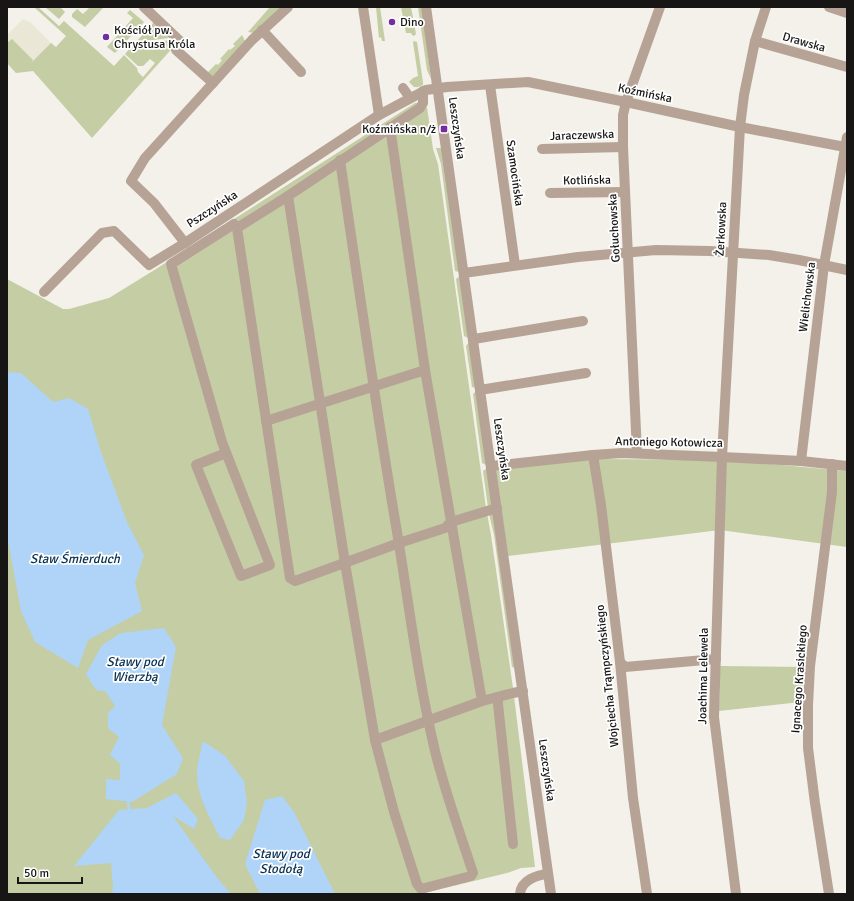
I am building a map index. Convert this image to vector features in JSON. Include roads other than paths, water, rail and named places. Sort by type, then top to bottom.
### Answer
[{"type":"street","points":[[144,7],[182,43],[176,50],[213,83]]},
{"type":"street","name":"Pszczyńska","points":[[288,7],[262,30],[145,158],[131,181],[154,203],[185,243],[379,115],[423,91],[438,89]]},
{"type":"street","points":[[363,7],[379,115]]},
{"type":"street","name":"Leszczyńska","points":[[426,7],[474,339],[551,894]]},
{"type":"street","name":"Gołuchowska","points":[[637,453],[623,146],[623,115],[626,102],[660,7]]},
{"type":"street","name":"Żerkowska","points":[[722,456],[740,127],[744,95],[755,41],[766,7]]},
{"type":"street","points":[[829,7],[847,13]]},
{"type":"street","points":[[262,30],[301,72]]},
{"type":"street","name":"Drawska","points":[[755,41],[847,68]]},
{"type":"street","name":"Koźmińska","points":[[438,89],[528,82],[740,127],[846,142]]},
{"type":"street","name":"Szamocińska","points":[[490,85],[515,265]]},
{"type":"street","points":[[403,88],[410,98]]},
{"type":"street","points":[[237,228],[288,196],[420,108],[423,103],[423,91]]},
{"type":"street","points":[[390,127],[425,370],[482,701]]},
{"type":"street","name":"Wielichowska","points":[[801,461],[824,265],[846,142]]},
{"type":"street","name":"Jaraczewska","points":[[542,149],[623,146]]},
{"type":"street","points":[[288,196],[345,564],[375,740],[394,812],[417,884],[421,888],[471,876],[473,873],[447,794],[429,721],[373,387],[340,160]]},
{"type":"street","name":"Kotlińska","points":[[550,193],[625,192]]},
{"type":"street","points":[[226,453],[196,465],[241,576],[270,564],[226,453],[171,264],[234,224],[237,228],[290,578],[295,581],[445,528],[451,522],[497,508]]},
{"type":"street","points":[[44,292],[102,233],[114,231],[148,265],[185,243]]},
{"type":"street","points":[[464,273],[578,257],[656,250],[733,252],[769,255],[847,270]]},
{"type":"street","points":[[474,339],[583,321]]},
{"type":"street","points":[[266,421],[425,370]]},
{"type":"street","points":[[480,390],[586,373]]},
{"type":"street","name":"Antoniego Kotowicza","points":[[491,466],[593,455],[637,453],[722,456],[801,461],[847,466]]},
{"type":"street","name":"Wojciecha Trąmpczyńskiego","points":[[593,455],[620,662],[633,798],[647,894]]},
{"type":"street","name":"Joachima Lelewela","points":[[722,456],[714,717],[715,736],[736,894]]},
{"type":"street","name":"Ignacego Krasickiego","points":[[829,894],[808,748],[808,706],[810,666],[832,492],[832,464]]},
{"type":"street","points":[[620,662],[625,667],[716,659]]},
{"type":"street","points":[[375,740],[482,701],[523,691]]},
{"type":"street","points":[[498,697],[513,844]]},
{"type":"street","points":[[520,894],[521,890],[530,878],[548,874]]},
{"type":"water","name":"Staw Śmierduch","points":[[7,372],[21,373],[53,402],[69,398],[88,409],[101,452],[127,522],[144,555],[135,583],[142,611],[88,640],[78,668],[35,642],[21,611],[7,535]]},
{"type":"water","name":"Stawy pod Wierzbą","points":[[164,628],[176,647],[162,725],[183,758],[177,774],[132,802],[106,799],[106,779],[120,780],[120,764],[110,755],[119,737],[108,728],[108,713],[115,706],[105,691],[96,690],[86,674],[102,645],[121,633]]},
{"type":"water","name":"Stawy pod Stodołą","points":[[203,741],[225,756],[244,781],[247,803],[244,820],[230,840],[220,838],[201,797],[197,780],[197,771]]},
{"type":"water","points":[[176,793],[198,819],[194,829],[173,816],[218,879],[231,894],[112,894],[113,886],[111,863],[74,866],[119,810],[147,808]]},
{"type":"water","name":"Stawy pod Stodołą","points":[[282,796],[294,812],[335,894],[260,894],[245,864],[265,800]]},
{"type":"waterway","points":[[128,802],[129,809]]},
{"type":"place","name":"Dino","points":[[392,22]]},
{"type":"place","name":"Kościół pw. Chrystusa Króla","points":[[106,37]]},
{"type":"place","name":"Koźmińska n/ż","points":[[444,129]]}]
